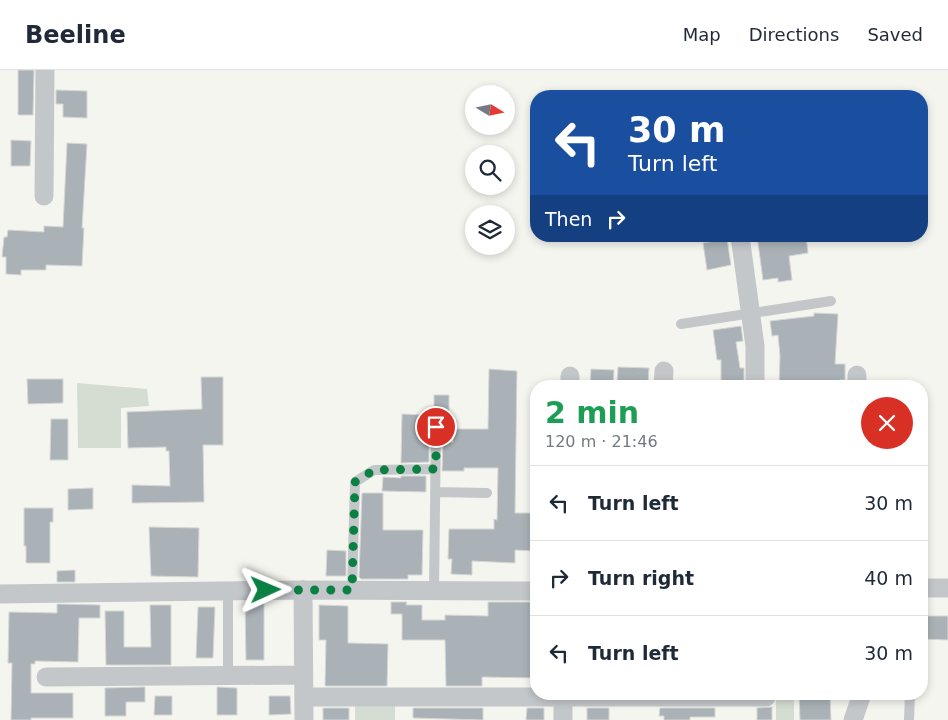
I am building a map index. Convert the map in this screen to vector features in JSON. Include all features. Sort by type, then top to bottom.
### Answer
[{"type":"street","points":[[44,196],[45,70]]},
{"type":"street","points":[[741,242],[755,346],[754,380]]},
{"type":"street","points":[[928,588],[948,588]]},
{"type":"street","points":[[303,590],[304,720]]},
{"type":"street","points":[[0,594],[303,590],[530,591]]},
{"type":"street","points":[[46,677],[304,675]]},
{"type":"street","points":[[304,697],[530,695]]},
{"type":"street","points":[[563,700],[563,720]]},
{"type":"street","points":[[853,720],[860,700]]},
{"type":"lane","points":[[681,324],[831,301]]},
{"type":"lane","points":[[434,590],[436,427]]},
{"type":"lane","points":[[352,590],[355,482],[374,470],[436,469]]},
{"type":"lane","points":[[435,492],[487,493]]},
{"type":"lane","points":[[228,591],[228,675]]},
{"type":"lane","points":[[909,720],[910,700]]},
{"type":"shaded area","points":[[77,383],[147,389],[149,406],[121,408],[121,448],[78,448]]},
{"type":"shaded area","points":[[776,700],[794,700],[794,720],[776,720]]},
{"type":"shaded area","points":[[355,704],[395,704],[395,720],[355,720]]},
{"type":"building","points":[[18,70],[34,70],[33,115],[18,115]]},
{"type":"building","points":[[56,90],[87,91],[87,118],[63,117],[63,104],[56,104]]},
{"type":"building","points":[[11,140],[31,141],[30,166],[11,166]]},
{"type":"building","points":[[67,143],[87,144],[82,228],[84,228],[82,266],[46,265],[46,270],[21,270],[21,275],[6,274],[6,257],[2,257],[4,237],[7,237],[8,230],[44,232],[44,226],[63,227]]},
{"type":"building","points":[[727,242],[731,265],[707,270],[703,243]]},
{"type":"building","points":[[758,242],[807,242],[808,253],[789,256],[792,280],[778,282],[778,278],[763,280]]},
{"type":"building","points":[[814,313],[838,314],[835,364],[845,364],[845,380],[779,380],[778,335],[772,336],[770,321],[814,316]]},
{"type":"building","points":[[741,326],[743,341],[736,342],[740,368],[744,368],[744,380],[721,380],[721,360],[717,360],[713,330]]},
{"type":"building","points":[[618,367],[649,368],[648,380],[617,380]]},
{"type":"building","points":[[489,369],[517,371],[515,513],[530,513],[530,551],[515,550],[515,563],[472,561],[472,575],[451,574],[452,559],[448,559],[449,529],[494,529],[494,519],[497,520],[498,468],[464,468],[464,471],[442,471],[443,443],[453,442],[453,429],[488,429]]},
{"type":"building","points":[[591,369],[614,370],[613,380],[590,380]]},
{"type":"building","points":[[201,377],[223,377],[223,445],[203,445],[204,502],[132,503],[132,485],[170,486],[169,451],[166,451],[166,447],[128,448],[127,412],[202,409]]},
{"type":"building","points":[[27,379],[63,379],[63,403],[28,404]]},
{"type":"building","points":[[434,395],[449,395],[449,412],[434,412]]},
{"type":"building","points":[[402,414],[425,415],[424,443],[429,443],[429,462],[401,463]]},
{"type":"building","points":[[51,419],[68,419],[68,460],[50,460]]},
{"type":"building","points":[[401,476],[426,476],[426,492],[382,491],[383,477],[401,478]]},
{"type":"building","points":[[93,488],[93,509],[68,510],[68,489]]},
{"type":"building","points":[[362,493],[383,493],[383,530],[423,530],[422,575],[408,575],[408,579],[361,579],[359,577]]},
{"type":"building","points":[[24,508],[53,508],[53,522],[50,522],[50,563],[26,563]]},
{"type":"building","points":[[149,527],[199,528],[198,577],[151,576]]},
{"type":"building","points":[[327,550],[346,551],[346,576],[326,576]]},
{"type":"building","points":[[75,570],[75,582],[57,582],[57,571]]},
{"type":"building","points":[[391,602],[407,602],[406,605],[422,605],[422,620],[445,620],[445,615],[488,616],[488,602],[530,602],[530,678],[482,677],[482,686],[446,686],[445,640],[402,640],[402,614],[391,614]]},
{"type":"building","points":[[245,603],[264,603],[264,660],[246,660]]},
{"type":"building","points":[[57,604],[100,605],[100,618],[79,618],[78,662],[35,661],[35,664],[31,664],[31,693],[73,693],[73,718],[11,720],[12,663],[8,663],[9,612],[57,613]]},
{"type":"building","points":[[150,605],[171,605],[171,665],[106,665],[105,611],[124,611],[124,647],[151,647]]},
{"type":"building","points":[[319,605],[348,606],[348,643],[388,644],[387,686],[325,686],[326,640],[319,640]]},
{"type":"building","points":[[198,607],[215,607],[213,658],[196,658]]},
{"type":"building","points":[[928,616],[948,616],[948,640],[928,639]]},
{"type":"building","points":[[145,687],[145,702],[126,702],[126,716],[105,716],[105,688]]},
{"type":"building","points":[[217,687],[237,688],[237,715],[217,715]]},
{"type":"building","points":[[155,696],[172,696],[172,715],[154,715]]},
{"type":"building","points":[[269,696],[290,696],[291,714],[269,715]]},
{"type":"building","points":[[799,700],[830,700],[831,720],[800,720]]},
{"type":"building","points":[[772,707],[772,720],[757,720],[757,708]]},
{"type":"building","points":[[323,708],[349,708],[349,720],[323,720]]},
{"type":"building","points":[[413,708],[483,708],[483,720],[413,718]]},
{"type":"building","points":[[527,708],[544,708],[544,720],[526,720]]},
{"type":"building","points":[[587,708],[609,708],[609,720],[587,720]]},
{"type":"building","points":[[660,708],[715,708],[715,717],[690,717],[690,720],[664,720],[664,716],[659,716]]},
{"type":"route","points":[[266,590],[352,590],[355,482],[374,470],[436,469],[436,427]]}]
